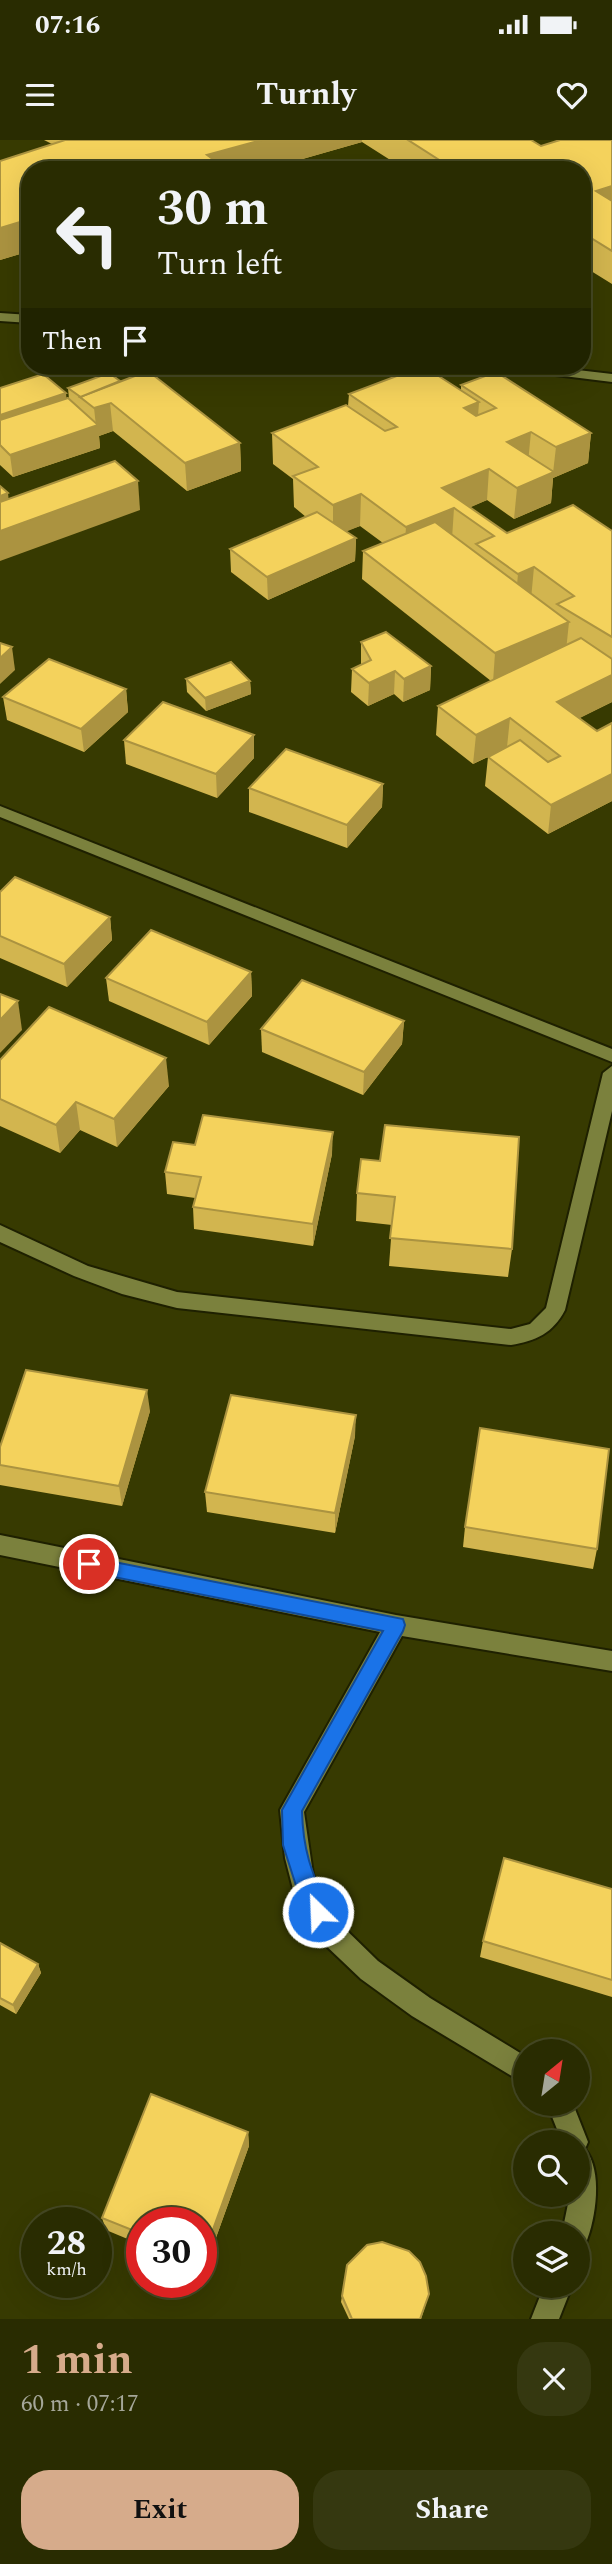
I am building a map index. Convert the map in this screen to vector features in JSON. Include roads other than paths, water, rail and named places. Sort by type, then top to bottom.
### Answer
[{"type":"street","points":[[0,317],[21,318]]},
{"type":"street","points":[[588,375],[612,378]]},
{"type":"street","points":[[0,811],[612,1056]]},
{"type":"street","points":[[0,1233],[81,1271],[121,1286],[177,1300],[512,1337],[531,1334],[547,1325],[555,1310],[612,1073]]},
{"type":"street","points":[[0,1545],[396,1625],[612,1661]]},
{"type":"street","points":[[396,1625],[292,1810],[293,1845],[309,1895],[328,1930],[366,1970],[513,2063]]},
{"type":"street","points":[[545,2319],[553,2298]]}]
